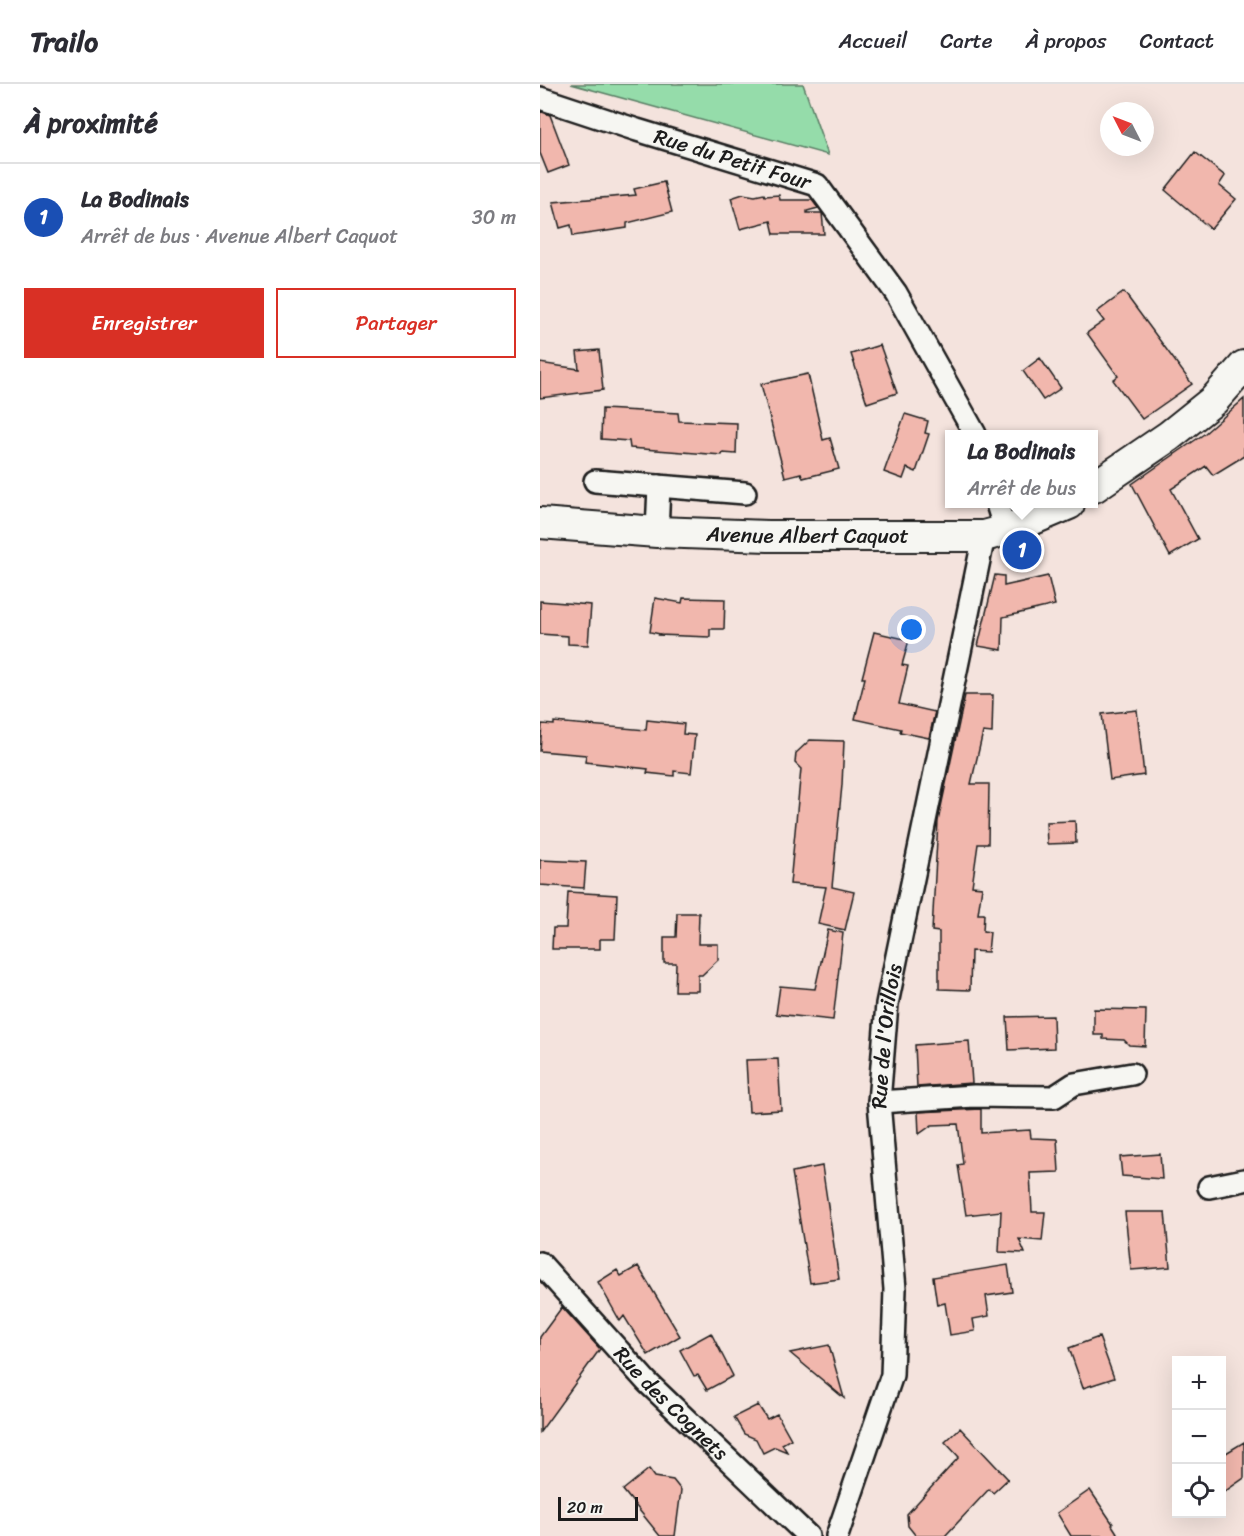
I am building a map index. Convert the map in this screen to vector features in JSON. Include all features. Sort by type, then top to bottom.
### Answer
[{"type":"main road","points":[[1098,484],[1170,436],[1214,400],[1244,366]]},
{"type":"main road","name":"Avenue Albert Caquot","points":[[540,524],[657,532],[768,536],[996,523],[1054,508]]},
{"type":"street","name":"Rue du Petit Four","points":[[540,98],[817,185],[896,293],[972,430]]},
{"type":"street","points":[[595,481],[745,493]]},
{"type":"street","points":[[657,532],[659,486]]},
{"type":"street","name":"Rue de l'Orillois","points":[[837,1536],[892,1375],[896,1289],[879,1102],[887,1004],[996,523]]},
{"type":"street","points":[[879,1102],[974,1096],[1054,1097],[1074,1084],[1132,1074]]},
{"type":"street","points":[[1209,1187],[1244,1180]]},
{"type":"street","name":"Rue des Cognets","points":[[540,1263],[648,1382],[808,1536]]},
{"type":"green space","points":[[571,84],[803,84],[828,155]]},
{"type":"building","points":[[540,111],[550,115],[569,165],[548,173],[540,153]]},
{"type":"building","points":[[1195,152],[1225,176],[1219,185],[1236,199],[1211,229],[1165,190]]},
{"type":"building","points":[[664,182],[672,212],[627,223],[627,228],[573,236],[571,225],[560,228],[553,202],[636,195],[634,189]]},
{"type":"building","points":[[743,194],[779,195],[780,200],[812,200],[818,208],[807,211],[807,213],[822,213],[824,234],[774,234],[771,221],[740,229],[731,198]]},
{"type":"building","points":[[1124,292],[1192,384],[1142,419],[1113,380],[1118,376],[1087,333],[1104,321],[1097,312]]},
{"type":"building","points":[[880,345],[897,393],[867,403],[851,354]]},
{"type":"building","points":[[599,350],[603,390],[540,398],[540,363],[579,369],[577,352]]},
{"type":"building","points":[[1040,358],[1061,388],[1043,400],[1023,371]]},
{"type":"building","points":[[808,374],[823,440],[830,438],[839,469],[803,478],[801,473],[785,477],[761,384]]},
{"type":"building","points":[[1244,399],[1244,456],[1213,475],[1206,466],[1171,489],[1198,539],[1170,556],[1132,484],[1204,434]]},
{"type":"building","points":[[602,409],[678,413],[679,421],[737,423],[736,454],[630,448],[629,441],[601,439]]},
{"type":"building","points":[[905,414],[928,421],[925,433],[929,434],[916,472],[907,468],[903,479],[884,472]]},
{"type":"building","points":[[995,575],[1004,576],[1004,586],[1048,576],[1055,605],[1003,617],[1002,650],[978,646]]},
{"type":"building","points":[[655,598],[682,603],[683,598],[725,599],[724,629],[710,629],[710,637],[659,635],[650,632]]},
{"type":"building","points":[[540,601],[591,605],[588,645],[568,644],[568,636],[540,634]]},
{"type":"building","points":[[874,632],[909,640],[902,665],[908,666],[899,704],[935,712],[929,738],[855,719],[865,678],[862,678]]},
{"type":"building","points":[[965,695],[993,695],[992,733],[983,732],[971,784],[989,784],[988,844],[978,844],[972,886],[982,887],[978,914],[984,914],[983,931],[990,932],[988,952],[971,951],[970,990],[939,989],[939,932],[932,931],[938,821]]},
{"type":"building","points":[[1137,710],[1144,775],[1110,780],[1102,714]]},
{"type":"building","points":[[647,720],[684,724],[683,734],[695,735],[691,773],[674,771],[674,776],[647,773],[648,769],[585,762],[586,755],[540,751],[542,724],[554,725],[554,722],[646,730]]},
{"type":"building","points":[[810,740],[844,741],[832,887],[854,892],[845,930],[818,924],[826,887],[790,884],[801,769],[795,763],[796,753]]},
{"type":"building","points":[[1075,821],[1076,843],[1047,844],[1046,822]]},
{"type":"building","points":[[540,860],[586,862],[584,888],[540,885]]},
{"type":"building","points":[[568,892],[617,895],[615,939],[600,939],[600,949],[552,949],[553,928],[566,928]]},
{"type":"building","points":[[677,913],[699,913],[698,944],[718,944],[718,960],[702,975],[698,975],[698,991],[675,991],[676,963],[664,963],[664,937],[676,937]]},
{"type":"building","points":[[828,930],[843,933],[833,1020],[776,1014],[780,986],[815,989]]},
{"type":"building","points":[[1094,1009],[1146,1010],[1145,1046],[1129,1045],[1124,1040],[1103,1039],[1103,1035],[1094,1035]]},
{"type":"building","points":[[1053,1016],[1054,1048],[1009,1050],[1007,1017]]},
{"type":"building","points":[[969,1041],[972,1083],[917,1087],[915,1045]]},
{"type":"building","points":[[778,1059],[781,1110],[749,1112],[746,1060]]},
{"type":"building","points":[[981,1109],[981,1133],[1030,1130],[1031,1138],[1057,1139],[1059,1172],[1030,1173],[1032,1212],[1045,1212],[1042,1241],[1019,1239],[1025,1253],[999,1252],[1001,1211],[966,1215],[958,1165],[963,1164],[958,1124],[932,1125],[919,1134],[918,1112]]},
{"type":"building","points":[[1160,1154],[1162,1179],[1122,1176],[1120,1157]]},
{"type":"building","points":[[822,1166],[839,1279],[810,1283],[792,1172]]},
{"type":"building","points":[[1125,1212],[1165,1212],[1170,1267],[1131,1270]]},
{"type":"building","points":[[1008,1265],[1012,1292],[986,1296],[989,1316],[973,1319],[975,1331],[950,1335],[945,1303],[937,1305],[933,1277]]},
{"type":"building","points":[[638,1266],[680,1336],[648,1355],[624,1316],[620,1321],[598,1282],[617,1270],[621,1276]]},
{"type":"building","points":[[562,1307],[600,1349],[540,1432],[540,1337]]},
{"type":"building","points":[[711,1333],[733,1376],[707,1390],[698,1375],[694,1376],[680,1350]]},
{"type":"building","points":[[1099,1337],[1114,1378],[1083,1388],[1069,1348]]},
{"type":"building","points":[[829,1345],[844,1398],[790,1353]]},
{"type":"building","points":[[758,1405],[767,1419],[777,1414],[791,1439],[782,1444],[787,1452],[775,1447],[763,1453],[756,1439],[744,1434],[734,1417]]},
{"type":"building","points":[[960,1428],[1008,1479],[993,1493],[989,1489],[945,1536],[916,1536],[908,1526],[907,1514],[959,1457],[945,1442]]},
{"type":"building","points":[[1244,1442],[1244,1478],[1226,1491],[1226,1464],[1226,1453]]},
{"type":"building","points":[[649,1469],[655,1477],[673,1480],[681,1490],[675,1536],[660,1536],[623,1490]]},
{"type":"building","points":[[1090,1490],[1119,1536],[1071,1536],[1057,1513]]},
{"type":"place","name":"La Bodinais","points":[[1022,550]]}]
